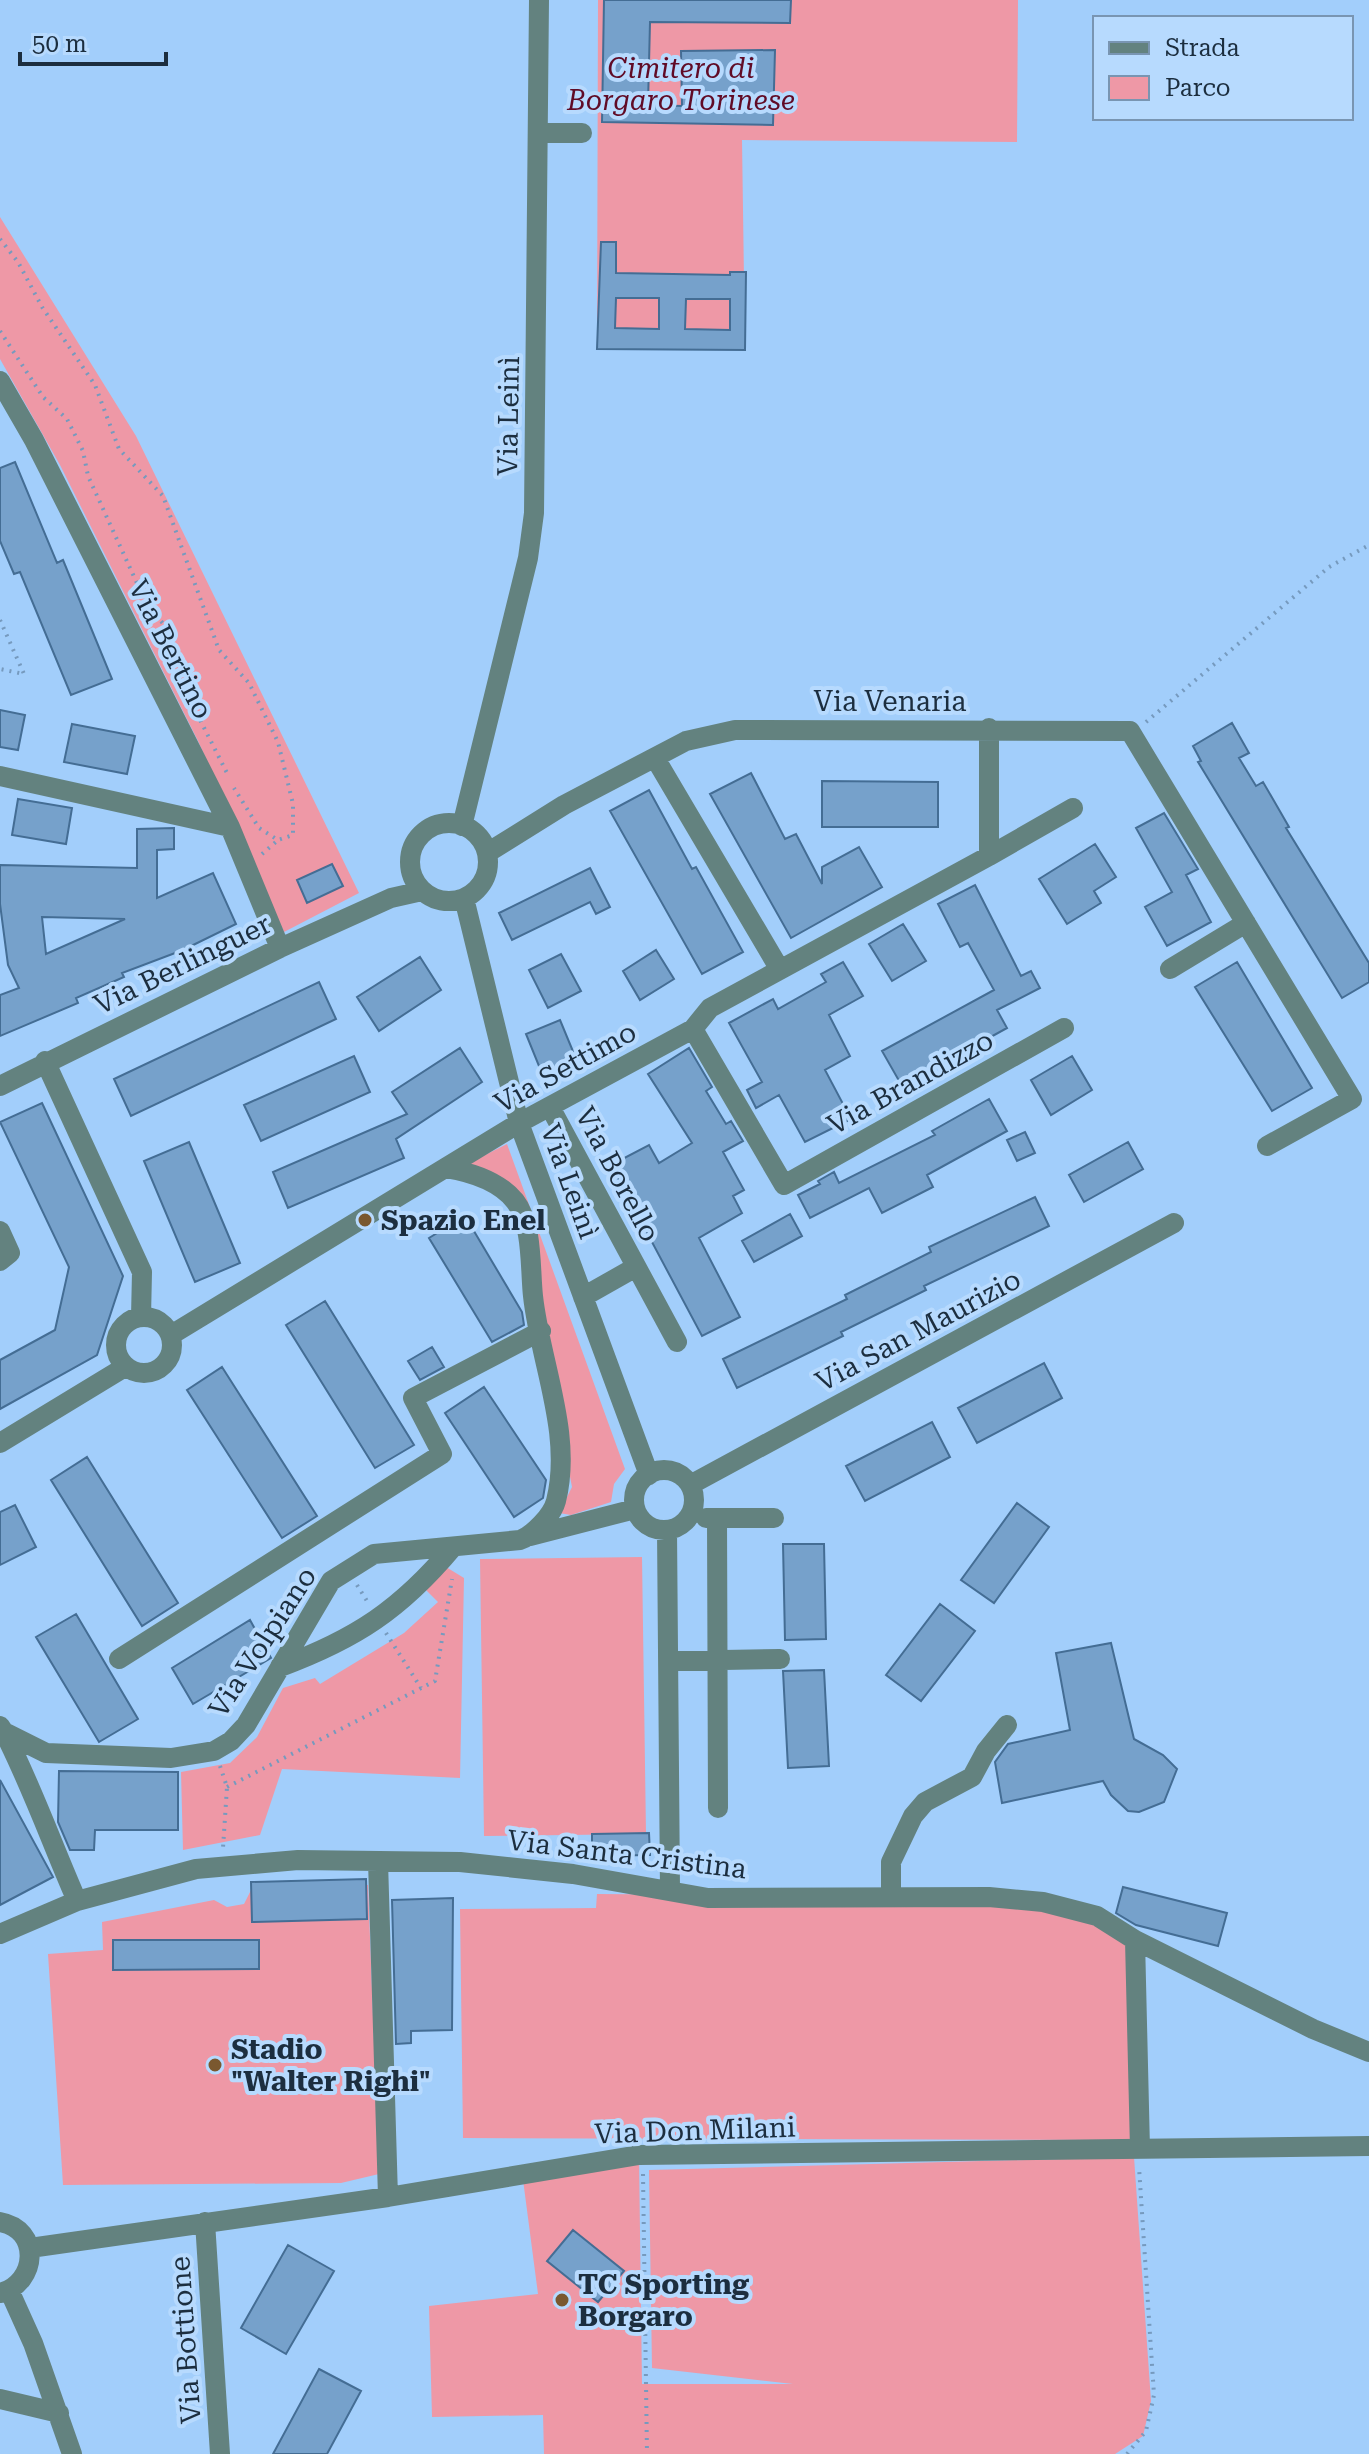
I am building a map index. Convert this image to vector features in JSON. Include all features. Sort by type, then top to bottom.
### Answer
[{"type":"street","name":"Via Leinì","points":[[462,826],[528,558],[534,513],[539,0]]},
{"type":"street","points":[[538,133],[582,133]]},
{"type":"street","name":"Via Bertino","points":[[0,381],[34,440],[230,827],[280,948]]},
{"type":"street","points":[[989,728],[989,856]]},
{"type":"street","name":"Via Venaria","points":[[487,853],[564,805],[686,741],[735,730],[989,728],[1130,731]]},
{"type":"street","points":[[1130,731],[1352,1099],[1267,1146]]},
{"type":"street","points":[[655,758],[779,968]]},
{"type":"street","points":[[0,776],[230,827]]},
{"type":"street","name":"Via Settimo","points":[[171,1335],[519,1123],[693,1029],[710,1008],[1073,808]]},
{"type":"street","points":[[438,825],[462,826],[473,832],[487,853],[488,864],[481,885],[464,898],[442,901],[417,882],[412,850],[418,839],[438,825]]},
{"type":"street","name":"Via Berlinguer","points":[[0,1086],[45,1061],[280,948],[391,898],[417,882]]},
{"type":"street","name":"Via Leinì","points":[[464,898],[519,1123],[649,1475]]},
{"type":"street","points":[[1170,969],[1246,923]]},
{"type":"street","name":"Via Brandizzo","points":[[693,1029],[784,1185],[1064,1028]]},
{"type":"street","points":[[45,1061],[142,1272],[141,1317]]},
{"type":"street","name":"Via Borello","points":[[550,1107],[677,1342]]},
{"type":"street","points":[[445,1168],[475,1173],[517,1203],[533,1257],[533,1297],[541,1331],[561,1469],[555,1505],[530,1536]]},
{"type":"street","name":"Via San Maurizio","points":[[690,1485],[1174,1223]]},
{"type":"street","points":[[0,1231],[10,1253],[0,1261]]},
{"type":"street","name":"Via Borello","points":[[583,1297],[636,1267]]},
{"type":"street","points":[[141,1317],[159,1321],[171,1335],[171,1354],[160,1369],[142,1374],[125,1367],[116,1351],[118,1332],[132,1319],[141,1317]]},
{"type":"street","points":[[119,1659],[442,1454],[413,1398],[541,1331]]},
{"type":"street","points":[[0,1443],[125,1367]]},
{"type":"street","points":[[667,1470],[684,1478],[690,1485],[693,1495],[691,1514],[677,1528],[667,1530],[647,1525],[635,1509],[636,1489],[649,1475],[667,1470]]},
{"type":"street","name":"Via Volpiano","points":[[2,1729],[46,1753],[171,1758],[214,1751],[231,1741],[246,1725],[331,1581],[351,1564],[374,1554],[507,1543],[635,1509]]},
{"type":"street","points":[[691,1514],[717,1518],[774,1518]]},
{"type":"street","points":[[717,1518],[718,1808]]},
{"type":"street","points":[[667,1530],[670,1891]]},
{"type":"street","points":[[280,1667],[320,1653],[374,1624],[458,1547]]},
{"type":"street","points":[[669,1661],[780,1659]]},
{"type":"street","points":[[891,1897],[891,1862],[913,1816],[925,1802],[972,1777],[986,1751],[1007,1725]]},
{"type":"street","points":[[2,1729],[36,1795],[46,1830],[77,1901]]},
{"type":"street","name":"Via Santa Cristina","points":[[0,1934],[77,1901],[196,1869],[298,1860],[460,1862],[573,1874],[708,1898],[989,1897],[1043,1902],[1097,1916],[1135,1940],[1313,2029],[1369,2052]]},
{"type":"street","points":[[378,1861],[388,2197]]},
{"type":"street","points":[[1135,1940],[1140,2149]]},
{"type":"street","name":"Via Don Milani","points":[[30,2248],[388,2197],[522,2172],[643,2155],[1369,2146]]},
{"type":"street","points":[[0,2222],[22,2233],[30,2248],[27,2273],[4,2292],[59,2413],[72,2454]]},
{"type":"street","name":"Via Bottione","points":[[205,2222],[220,2454]]},
{"type":"street","points":[[0,2399],[59,2413]]},
{"type":"path","points":[[0,239],[95,385],[119,449],[163,496],[219,650],[249,683],[278,742],[293,804],[293,835],[278,840],[259,828],[233,786],[188,697],[177,653],[165,626],[146,603],[88,476],[83,451],[67,419],[43,397],[0,331]]},
{"type":"path","points":[[1130,731],[1154,717],[1329,567],[1369,545]]},
{"type":"path","points":[[0,620],[24,674],[0,669]]},
{"type":"path","points":[[227,1787],[435,1681],[458,1547]]},
{"type":"path","points":[[214,1751],[227,1787],[222,1867]]},
{"type":"path","points":[[1127,2454],[1146,2431],[1154,2395],[1138,2176],[1140,2149]]},
{"type":"path","points":[[643,2155],[647,2454]]},
{"type":"green space","name":"Cimitero di Borgaro Torinese","points":[[598,0],[1018,0],[1017,142],[742,140],[745,350],[597,349]]},
{"type":"green space","points":[[0,217],[136,436],[359,893],[284,932],[198,741],[60,465],[0,359]]},
{"type":"green space","points":[[507,1144],[625,1469],[614,1484],[611,1502],[571,1515],[559,1513],[572,1487],[517,1203],[467,1164]]},
{"type":"green space","points":[[642,1557],[646,1834],[484,1836],[480,1559]]},
{"type":"green space","points":[[446,1567],[464,1578],[460,1778],[282,1769],[260,1835],[183,1850],[181,1772],[230,1763],[257,1737],[283,1688],[315,1678],[320,1684],[404,1633],[438,1602],[426,1590]]},
{"type":"green space","name":"Stadio \"Walter Righi\"","points":[[368,1885],[379,2174],[341,2183],[63,2185],[48,1954],[103,1950],[102,1922],[214,1900],[227,1907],[244,1904],[251,1890]]},
{"type":"green space","points":[[597,1894],[989,1897],[1043,1902],[1135,1940],[1140,2140],[463,2138],[460,1909],[596,1908]]},
{"type":"green space","points":[[639,2155],[642,2384],[793,2384],[652,2368],[649,2170],[1134,2157],[1151,2401],[1143,2436],[1115,2454],[544,2454],[543,2415],[432,2417],[429,2306],[538,2294],[522,2172]]},
{"type":"building","points":[[604,0],[791,0],[790,23],[650,22],[648,105],[682,106],[681,51],[775,50],[773,125],[602,122]]},
{"type":"building","points":[[601,242],[616,242],[616,273],[730,275],[730,272],[746,272],[745,350],[597,349]],"holes":[[[616,298],[659,298],[659,329],[615,328]],[[686,299],[730,299],[730,330],[685,329]]]},
{"type":"building","points":[[15,462],[57,563],[63,560],[112,679],[71,695],[20,572],[14,574],[0,541],[0,468]]},
{"type":"building","points":[[0,710],[25,715],[18,750],[0,747]]},
{"type":"building","points":[[1232,723],[1249,753],[1239,758],[1256,786],[1263,782],[1289,827],[1286,828],[1369,963],[1369,982],[1342,998],[1198,762],[1201,761],[1193,746]]},
{"type":"building","points":[[72,724],[135,736],[127,774],[64,762]]},
{"type":"building","points":[[751,773],[785,839],[796,834],[822,884],[822,867],[859,847],[882,887],[791,938],[710,794]]},
{"type":"building","points":[[822,781],[938,782],[938,827],[822,827]]},
{"type":"building","points":[[649,790],[692,869],[696,867],[743,952],[702,974],[610,811]]},
{"type":"building","points":[[18,799],[72,808],[66,844],[12,835]]},
{"type":"building","points":[[1164,813],[1198,869],[1186,875],[1211,922],[1167,946],[1145,907],[1172,892],[1136,828]]},
{"type":"building","points":[[174,828],[174,849],[157,850],[157,898],[213,873],[236,924],[183,950],[122,973],[124,977],[76,998],[78,1003],[0,1036],[0,995],[19,988],[8,965],[0,904],[0,865],[137,868],[137,829]],"holes":[[[42,917],[125,919],[46,954]]]},
{"type":"building","points":[[1095,844],[1116,877],[1094,891],[1101,903],[1067,924],[1039,879]]},
{"type":"building","points":[[332,864],[343,886],[307,903],[297,880]]},
{"type":"building","points":[[590,868],[610,907],[596,914],[590,902],[512,940],[499,913]]},
{"type":"building","points":[[975,885],[1021,976],[1031,971],[1040,988],[997,1010],[1007,1028],[902,1086],[882,1051],[994,990],[968,943],[960,947],[938,904]]},
{"type":"building","points":[[903,924],[926,961],[892,981],[869,944]]},
{"type":"building","points":[[656,950],[674,979],[640,1000],[623,971]]},
{"type":"building","points":[[561,954],[581,991],[548,1008],[529,970]]},
{"type":"building","points":[[420,957],[441,990],[379,1031],[357,997]]},
{"type":"building","points":[[843,962],[863,996],[829,1015],[850,1056],[825,1070],[851,1119],[805,1142],[779,1095],[756,1108],[747,1090],[762,1082],[729,1023],[773,999],[778,1009],[826,982],[821,974]]},
{"type":"building","points":[[1237,962],[1312,1088],[1272,1111],[1195,987]]},
{"type":"building","points":[[319,982],[336,1019],[131,1116],[114,1079]]},
{"type":"building","points":[[560,1020],[577,1061],[553,1071],[551,1067],[541,1071],[526,1034]]},
{"type":"building","points":[[460,1048],[482,1082],[396,1139],[404,1158],[288,1208],[273,1172],[407,1114],[392,1092]]},
{"type":"building","points":[[689,1048],[712,1087],[706,1091],[726,1124],[731,1121],[743,1141],[723,1152],[744,1190],[733,1196],[742,1213],[699,1238],[740,1317],[702,1336],[611,1165],[649,1145],[659,1163],[692,1143],[648,1074]]},
{"type":"building","points":[[354,1056],[370,1092],[261,1141],[244,1105]]},
{"type":"building","points":[[1072,1056],[1092,1090],[1051,1115],[1031,1080]]},
{"type":"building","points":[[989,1099],[1007,1131],[927,1175],[933,1187],[882,1213],[869,1188],[810,1218],[798,1195],[820,1184],[818,1181],[834,1172],[839,1183],[935,1135],[932,1131]]},
{"type":"building","points":[[42,1103],[123,1276],[97,1355],[0,1409],[0,1360],[55,1330],[69,1267],[0,1122]]},
{"type":"building","points":[[1025,1132],[1035,1153],[1017,1161],[1007,1140]]},
{"type":"building","points":[[189,1142],[240,1263],[195,1282],[144,1161]]},
{"type":"building","points":[[1128,1142],[1143,1169],[1084,1202],[1069,1175]]},
{"type":"building","points":[[1035,1197],[1049,1226],[924,1286],[926,1290],[841,1332],[843,1336],[737,1388],[723,1359],[847,1299],[845,1295],[931,1252],[929,1247]]},
{"type":"building","points":[[790,1214],[802,1236],[754,1262],[742,1241]]},
{"type":"building","points":[[465,1216],[522,1312],[524,1325],[492,1342],[429,1238]]},
{"type":"building","points":[[325,1301],[414,1445],[375,1468],[286,1325]]},
{"type":"building","points":[[432,1347],[444,1367],[420,1380],[408,1361]]},
{"type":"building","points":[[1044,1363],[1062,1398],[977,1443],[958,1408]]},
{"type":"building","points":[[222,1367],[317,1516],[282,1538],[187,1390]]},
{"type":"building","points":[[484,1387],[546,1480],[543,1498],[514,1517],[445,1413]]},
{"type":"building","points":[[932,1422],[950,1457],[865,1501],[846,1466]]},
{"type":"building","points":[[87,1457],[178,1603],[142,1626],[51,1480]]},
{"type":"building","points":[[1017,1503],[1049,1527],[994,1603],[961,1580]]},
{"type":"building","points":[[15,1505],[36,1547],[0,1565],[0,1512]]},
{"type":"building","points":[[783,1544],[824,1544],[826,1639],[785,1640]]},
{"type":"building","points":[[940,1604],[975,1631],[921,1701],[886,1675]]},
{"type":"building","points":[[76,1614],[138,1719],[99,1742],[36,1637]]},
{"type":"building","points":[[250,1620],[271,1658],[193,1704],[172,1668]]},
{"type":"building","points":[[1111,1643],[1134,1739],[1163,1755],[1177,1769],[1164,1802],[1139,1812],[1128,1811],[1111,1795],[1103,1781],[1002,1803],[995,1762],[1008,1744],[1070,1730],[1056,1653]]},
{"type":"building","points":[[824,1670],[829,1766],[788,1768],[783,1671]]},
{"type":"building","points":[[59,1771],[178,1772],[178,1830],[95,1830],[94,1850],[70,1850],[58,1822]]},
{"type":"building","points":[[0,1780],[53,1877],[0,1905]]},
{"type":"building","points":[[649,1833],[650,1855],[592,1856],[592,1834]]},
{"type":"building","points":[[366,1879],[367,1919],[252,1922],[251,1882]]},
{"type":"building","points":[[1123,1887],[1227,1913],[1218,1946],[1136,1925],[1116,1913]]},
{"type":"building","points":[[453,1898],[452,2030],[411,2031],[411,2043],[396,2044],[392,1900]]},
{"type":"building","points":[[113,1940],[259,1940],[259,1969],[113,1970]]},
{"type":"building","points":[[573,2230],[624,2271],[598,2302],[547,2261]]},
{"type":"building","points":[[288,2245],[334,2271],[286,2354],[241,2328]]},
{"type":"building","points":[[319,2369],[361,2391],[327,2454],[273,2454]]},
{"type":"place","name":"Spazio Enel","points":[[365,1220]]},
{"type":"place","name":"Stadio \"Walter Righi\"","points":[[215,2065]]},
{"type":"place","name":"TC Sporting Borgaro","points":[[562,2300]]}]
